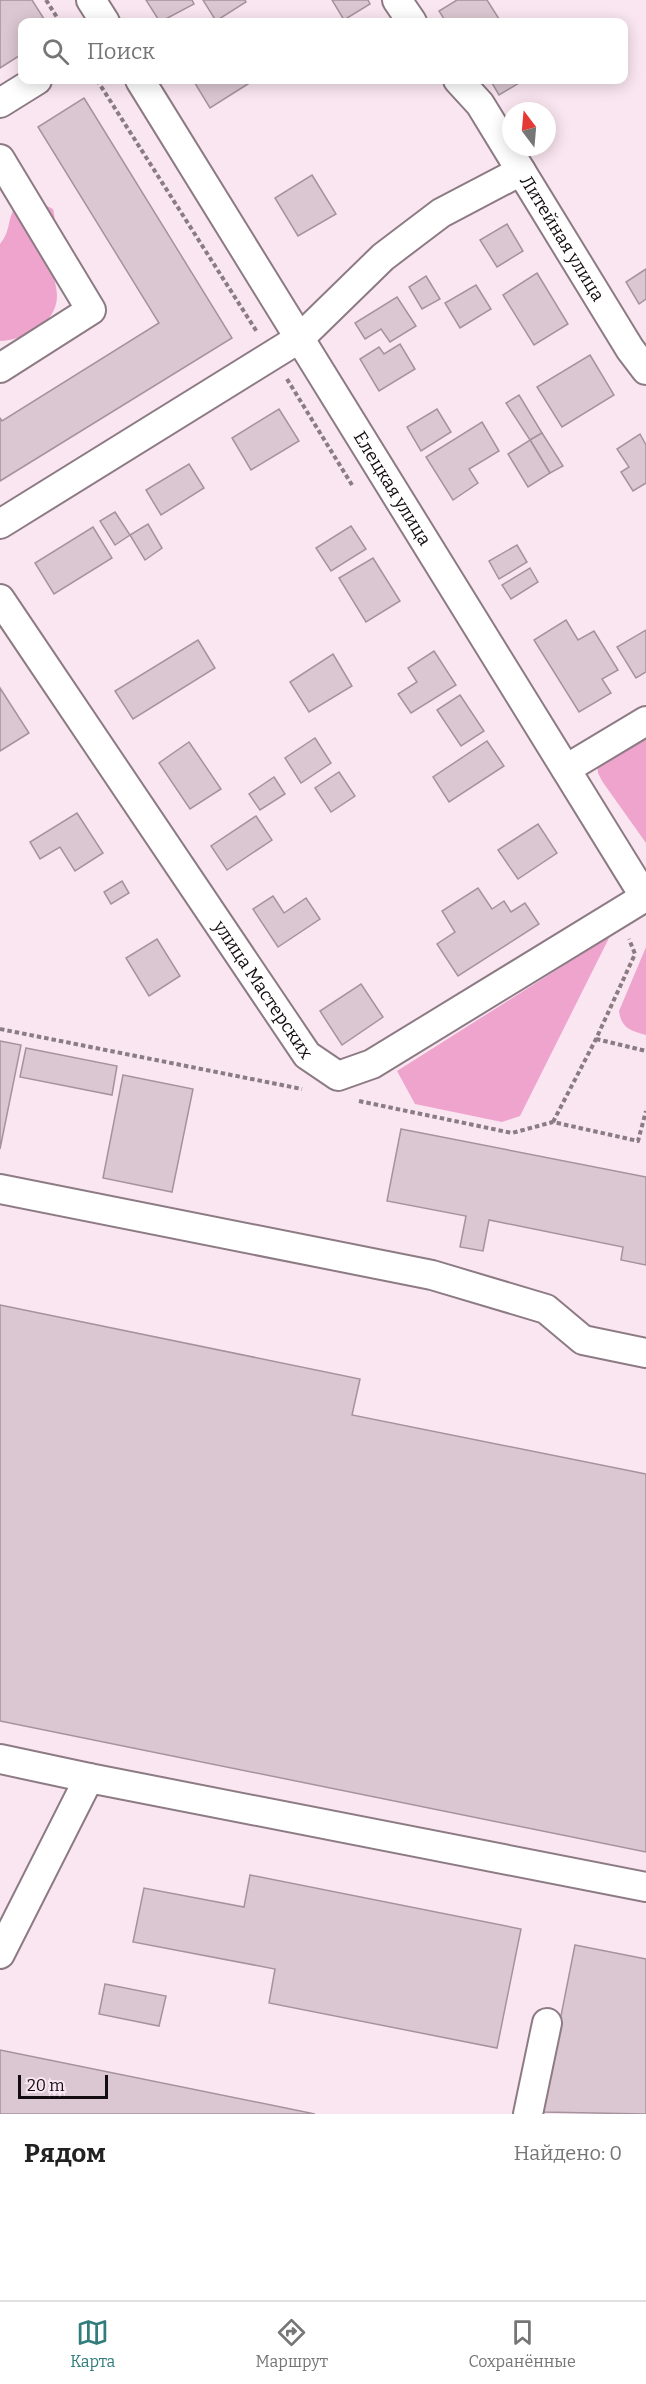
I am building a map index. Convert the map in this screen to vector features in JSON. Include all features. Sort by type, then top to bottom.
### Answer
[{"type":"street","points":[[91,0],[102,18]]},
{"type":"street","points":[[397,0],[409,18]]},
{"type":"street","points":[[0,103],[31,84]]},
{"type":"street","name":"Елецкая улица","points":[[142,84],[645,898]]},
{"type":"street","name":"Литейная улица","points":[[462,84],[480,104],[630,349],[646,370]]},
{"type":"street","points":[[0,159],[91,310],[0,368]]},
{"type":"street","points":[[0,524],[300,338],[383,257],[441,213],[521,171]]},
{"type":"street","name":"улица Мастерских","points":[[4,615],[307,1055],[338,1076],[372,1064],[645,898]]},
{"type":"street","points":[[566,770],[646,721]]},
{"type":"street","points":[[0,1189],[432,1275],[546,1309],[583,1340],[646,1353]]},
{"type":"street","points":[[0,1759],[646,1887]]},
{"type":"street","points":[[0,1954],[89,1778]]},
{"type":"street","points":[[528,2114],[547,2023]]},
{"type":"path","points":[[46,0],[57,18]]},
{"type":"path","points":[[100,84],[354,487]]},
{"type":"path","points":[[553,1122],[596,1039],[635,954],[618,913]]},
{"type":"path","points":[[596,1039],[646,1051]]},
{"type":"shaded area","points":[[41,203],[53,209],[54,215],[51,260],[57,292],[55,306],[51,315],[37,329],[19,337],[0,341],[0,244],[6,235],[15,207]]},
{"type":"shaded area","points":[[646,731],[646,843],[602,781],[597,764]]},
{"type":"shaded area","points":[[610,936],[520,1116],[502,1122],[415,1104],[397,1071]]},
{"type":"shaded area","points":[[646,947],[646,1035],[624,1025],[619,1011]]},
{"type":"building","points":[[0,0],[32,0],[43,18],[18,18],[18,57],[0,68]]},
{"type":"building","points":[[146,0],[192,0],[194,4],[168,18],[157,18]]},
{"type":"building","points":[[203,0],[245,0],[246,2],[221,18],[214,18]]},
{"type":"building","points":[[332,0],[368,0],[370,4],[347,18],[343,18]]},
{"type":"building","points":[[457,0],[487,0],[498,18],[443,18],[439,11]]},
{"type":"building","points":[[195,84],[248,84],[210,108]]},
{"type":"building","points":[[493,84],[517,84],[499,95]]},
{"type":"building","points":[[84,98],[232,338],[0,481],[0,418],[2,421],[159,323],[38,127]]},
{"type":"building","points":[[312,175],[336,214],[298,236],[275,198]]},
{"type":"building","points":[[507,224],[523,251],[497,267],[480,240]]},
{"type":"building","points":[[646,269],[646,299],[639,304],[626,282]]},
{"type":"building","points":[[537,273],[568,324],[534,345],[503,295]]},
{"type":"building","points":[[426,276],[440,299],[422,309],[409,287]]},
{"type":"building","points":[[476,285],[491,309],[460,328],[445,303]]},
{"type":"building","points":[[397,297],[416,326],[390,342],[381,329],[365,339],[355,323]]},
{"type":"building","points":[[400,344],[415,369],[379,391],[360,359],[379,347],[384,354]]},
{"type":"building","points":[[590,355],[614,395],[562,427],[537,387]]},
{"type":"building","points":[[519,395],[542,433],[530,440],[506,403]]},
{"type":"building","points":[[279,409],[299,441],[251,470],[232,438]]},
{"type":"building","points":[[437,409],[451,432],[421,451],[407,427]]},
{"type":"building","points":[[482,422],[499,451],[469,469],[478,483],[453,500],[426,457]]},
{"type":"building","points":[[542,433],[563,466],[550,473],[530,440]]},
{"type":"building","points":[[640,434],[646,445],[646,483],[633,491],[621,472],[629,467],[617,449]]},
{"type":"building","points":[[530,440],[550,473],[528,487],[508,454]]},
{"type":"building","points":[[189,464],[204,488],[161,515],[146,490]]},
{"type":"building","points":[[115,512],[130,535],[115,545],[100,521]]},
{"type":"building","points":[[148,524],[162,548],[145,560],[130,535]]},
{"type":"building","points":[[351,526],[366,549],[331,571],[316,548]]},
{"type":"building","points":[[93,527],[112,558],[54,594],[35,563]]},
{"type":"building","points":[[517,545],[527,562],[499,579],[489,561]]},
{"type":"building","points":[[373,558],[400,601],[366,622],[339,578]]},
{"type":"building","points":[[530,568],[538,582],[511,599],[502,585]]},
{"type":"building","points":[[566,620],[578,640],[594,631],[618,670],[602,679],[611,693],[579,712],[534,640]]},
{"type":"building","points":[[646,630],[646,672],[636,678],[617,647]]},
{"type":"building","points":[[198,640],[215,668],[133,719],[115,691]]},
{"type":"building","points":[[434,651],[456,685],[411,713],[398,694],[417,682],[408,668]]},
{"type":"building","points":[[333,654],[352,686],[309,712],[290,682]]},
{"type":"building","points":[[0,688],[29,733],[0,751]]},
{"type":"building","points":[[460,695],[484,731],[461,746],[437,710]]},
{"type":"building","points":[[315,738],[331,763],[301,783],[285,758]]},
{"type":"building","points":[[487,741],[504,766],[449,802],[433,777]]},
{"type":"building","points":[[189,742],[221,789],[190,809],[159,763]]},
{"type":"building","points":[[339,772],[355,796],[331,812],[315,788]]},
{"type":"building","points":[[274,777],[285,794],[260,810],[249,794]]},
{"type":"building","points":[[77,813],[103,853],[75,871],[60,847],[40,859],[30,842]]},
{"type":"building","points":[[256,816],[272,840],[227,870],[211,846]]},
{"type":"building","points":[[538,824],[557,853],[518,879],[498,850]]},
{"type":"building","points":[[122,881],[129,893],[111,904],[104,892]]},
{"type":"building","points":[[478,888],[492,909],[504,901],[511,912],[525,903],[539,924],[458,976],[437,944],[455,932],[442,911]]},
{"type":"building","points":[[273,896],[284,913],[306,898],[320,919],[278,947],[253,909]]},
{"type":"building","points":[[157,939],[180,976],[149,996],[126,958]]},
{"type":"building","points":[[361,984],[383,1017],[342,1045],[320,1011]]},
{"type":"building","points":[[0,1041],[21,1045],[0,1149]]},
{"type":"building","points":[[26,1048],[117,1066],[112,1095],[20,1077]]},
{"type":"building","points":[[123,1075],[193,1089],[172,1192],[103,1178]]},
{"type":"building","points":[[401,1129],[646,1177],[646,1265],[621,1260],[623,1247],[489,1220],[483,1251],[460,1247],[466,1216],[387,1201]]},
{"type":"building","points":[[0,1305],[360,1379],[352,1415],[646,1474],[646,1852],[0,1721]]},
{"type":"building","points":[[250,1875],[521,1929],[497,2048],[269,2003],[275,1969],[133,1942],[144,1888],[244,1907]]},
{"type":"building","points":[[575,1945],[646,1959],[646,2114],[542,2112]]},
{"type":"building","points":[[105,1984],[166,1996],[159,2026],[99,2014]]},
{"type":"building","points":[[0,2050],[315,2114],[0,2114]]}]
